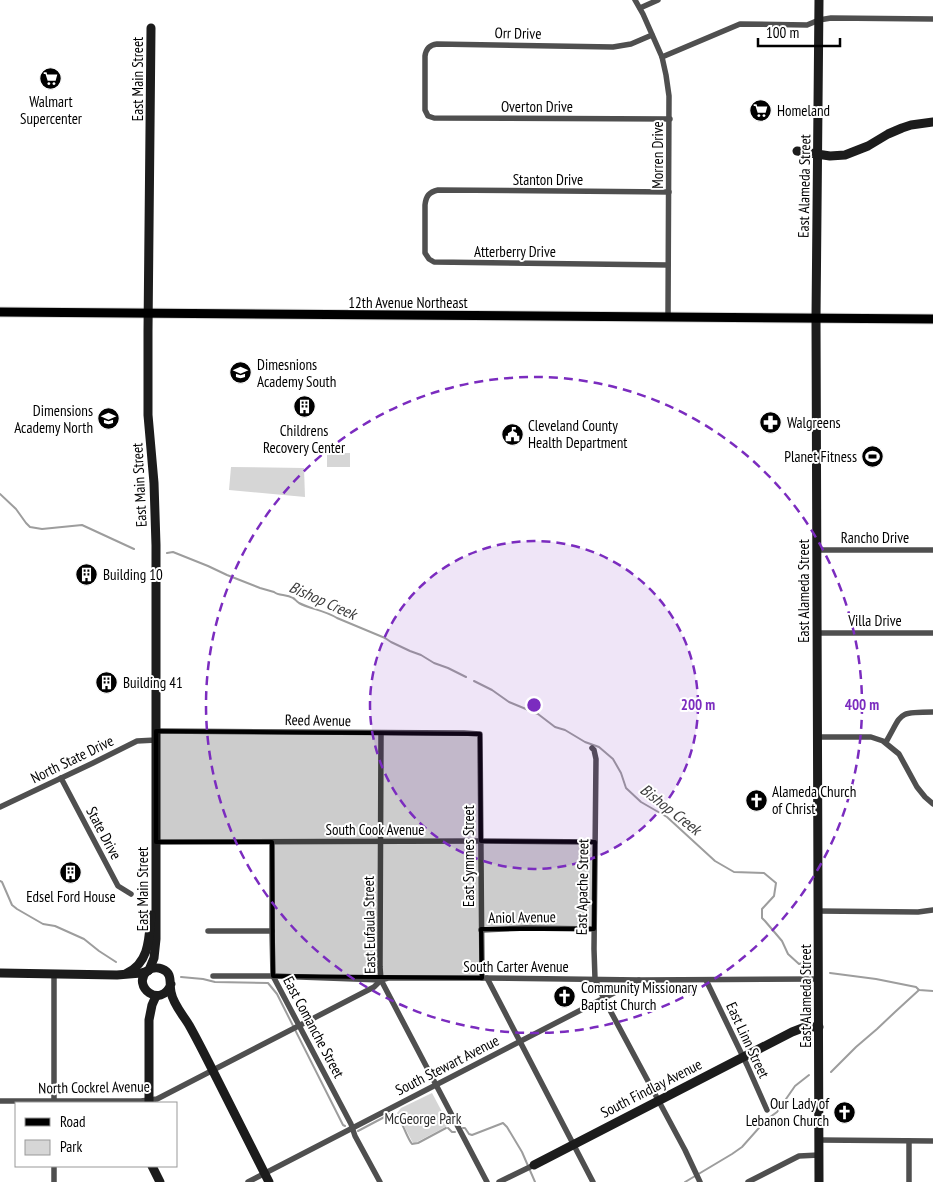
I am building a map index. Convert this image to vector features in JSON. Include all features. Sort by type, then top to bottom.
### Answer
[{"type":"main road","name":"12th Avenue Northeast","points":[[0,312],[933,319]]},
{"type":"street","name":"Morren Drive","points":[[635,0],[662,57],[668,84],[670,119],[668,318]]},
{"type":"street","points":[[640,8],[658,0]]},
{"type":"street","name":"East Alameda Street","points":[[819,0],[816,318],[819,1182]]},
{"type":"street","points":[[662,57],[737,25],[807,25],[819,20],[837,18],[933,19]]},
{"type":"street","name":"East Main Street","points":[[149,970],[154,958],[156,939],[156,545],[154,483],[148,415],[151,28]]},
{"type":"street","name":"Orr Drive","points":[[426,93],[426,52],[429,46],[437,44],[613,47],[631,44],[652,35]]},
{"type":"street","name":"Overton Drive","points":[[426,93],[425,110],[428,116],[434,118],[670,119]]},
{"type":"street","points":[[797,151],[830,156],[844,155],[868,146],[902,128],[933,122]]},
{"type":"street","name":"Stanton Drive","points":[[429,194],[438,190],[669,192]]},
{"type":"street","name":"Atterberry Drive","points":[[429,194],[425,200],[425,248],[427,256],[434,262],[668,264]]},
{"type":"street","name":"Rancho Drive","points":[[816,550],[933,550]]},
{"type":"street","name":"Villa Drive","points":[[817,632],[933,632]]},
{"type":"street","points":[[886,742],[903,715],[916,712],[933,712]]},
{"type":"street","name":"East Eufaula Street","points":[[381,733],[381,980],[487,1182]]},
{"type":"street","name":"Reed Avenue","points":[[156,735],[480,734]]},
{"type":"street","name":"East Symmes Street","points":[[480,734],[481,930],[484,978],[520,1041],[593,1182]]},
{"type":"street","name":"North State Drive","points":[[0,807],[137,741],[156,735]]},
{"type":"street","points":[[817,737],[871,737],[879,738],[886,742],[900,756],[917,787],[933,804]]},
{"type":"street","name":"East Apache Street","points":[[592,748],[596,754],[594,929],[596,979],[604,999],[700,1181]]},
{"type":"street","name":"State Drive","points":[[61,778],[118,886],[131,894]]},
{"type":"street","name":"South Cook Avenue","points":[[156,842],[595,842]]},
{"type":"street","name":"East Comanche Street","points":[[272,842],[273,976],[380,1182]]},
{"type":"street","points":[[121,974],[138,966],[148,950],[156,870]]},
{"type":"street","points":[[818,911],[918,912],[933,910]]},
{"type":"street","name":"Aniol Avenue","points":[[481,930],[526,928],[594,929]]},
{"type":"street","points":[[208,931],[272,931]]},
{"type":"street","name":"East Main Street","points":[[156,939],[159,957],[164,970]]},
{"type":"street","points":[[0,973],[121,974],[142,973],[155,968],[164,970],[169,976],[170,990],[173,998],[189,1024],[269,1182]]},
{"type":"street","points":[[149,970],[144,975],[143,980],[149,1020]]},
{"type":"street","points":[[54,974],[54,1102]]},
{"type":"street","points":[[121,974],[136,980],[151,995],[158,996],[181,1012]]},
{"type":"street","name":"South Carter Avenue","points":[[213,976],[371,978],[381,980],[388,978],[819,979]]},
{"type":"street","name":"North Cockrel Avenue","points":[[0,1101],[149,1102],[374,987],[381,980]]},
{"type":"street","name":"South Stewart Avenue","points":[[248,1182],[640,980]]},
{"type":"street","name":"East Linn Street","points":[[706,980],[767,1110]]},
{"type":"street","points":[[149,1102],[149,1020],[152,1005],[158,996],[165,993],[170,984]]},
{"type":"street","name":"South Findlay Avenue","points":[[499,1182],[742,1056],[805,1027],[819,1027]]},
{"type":"street","points":[[819,1140],[933,1140]]},
{"type":"street","points":[[909,1140],[909,1182]]},
{"type":"street","points":[[748,1182],[799,1156],[819,1155]]},
{"type":"street","points":[[54,1167],[54,1182]]},
{"type":"street","points":[[152,1167],[160,1182]]},
{"type":"highlighted area","points":[[156,731],[480,734],[481,841],[595,842],[594,929],[481,929],[482,978],[273,976],[272,842],[156,842]]},
{"type":"green space","points":[[327,453],[350,453],[350,467],[327,467]]},
{"type":"green space","points":[[231,467],[304,468],[305,497],[229,490]]},
{"type":"green space","name":"McGeorge Park","points":[[432,1093],[449,1125],[413,1143],[397,1113],[401,1108]]},
{"type":"waterway","name":"Bishop Creek","points":[[0,494],[16,509],[30,527],[42,529],[82,525],[134,549]]},
{"type":"waterway","name":"Bishop Creek","points":[[167,553],[173,552],[260,588],[294,598],[303,605],[327,613],[385,638],[466,677]]},
{"type":"waterway","name":"Bishop Creek","points":[[474,681],[492,690],[509,702],[538,714],[555,727],[599,747],[613,759],[621,773],[626,788],[641,802],[667,817],[715,861],[734,872],[764,873],[776,883],[774,896],[762,909],[762,918],[782,941],[788,954],[799,964],[806,962]]},
{"type":"waterway","points":[[0,881],[12,905],[17,909],[43,924],[55,926],[84,939],[116,962]]},
{"type":"waterway","name":"Bishop Creek","points":[[830,973],[876,979],[916,987],[919,990],[933,991]]},
{"type":"waterway","points":[[181,977],[215,982],[268,983],[277,994],[345,1126]]},
{"type":"waterway","points":[[831,1072],[919,990]]},
{"type":"waterway","points":[[685,1182],[742,1147],[766,1120],[777,1112],[795,1086],[809,1075]]},
{"type":"waterway","points":[[358,1131],[392,1113],[399,1119],[412,1144],[418,1143],[446,1128]]},
{"type":"waterway","points":[[463,1128],[472,1135],[503,1123],[522,1152],[535,1182]]},
{"type":"waterway","points":[[448,1128],[455,1132]]},
{"type":"place","name":"Walmart Supercenter","points":[[51,78]]},
{"type":"place","name":"Homeland","points":[[761,110]]},
{"type":"place","name":"Dimesnions Academy South","points":[[241,373]]},
{"type":"place","name":"Childrens Recovery Center","points":[[304,407]]},
{"type":"place","name":"Dimensions Academy North","points":[[109,419]]},
{"type":"place","name":"Walgreens","points":[[771,422]]},
{"type":"place","name":"Cleveland County Health Department","points":[[512,434]]},
{"type":"place","name":"Planet Fitness","points":[[873,456]]},
{"type":"place","name":"Building 10","points":[[87,574]]},
{"type":"place","name":"Building 41","points":[[107,682]]},
{"type":"place","name":"Alameda Church of Christ","points":[[756,800]]},
{"type":"place","name":"Edsel Ford House","points":[[71,873]]},
{"type":"place","name":"Community Missionary Baptist Church","points":[[565,996]]},
{"type":"place","name":"Our Lady of Lebanon Church","points":[[845,1112]]}]
